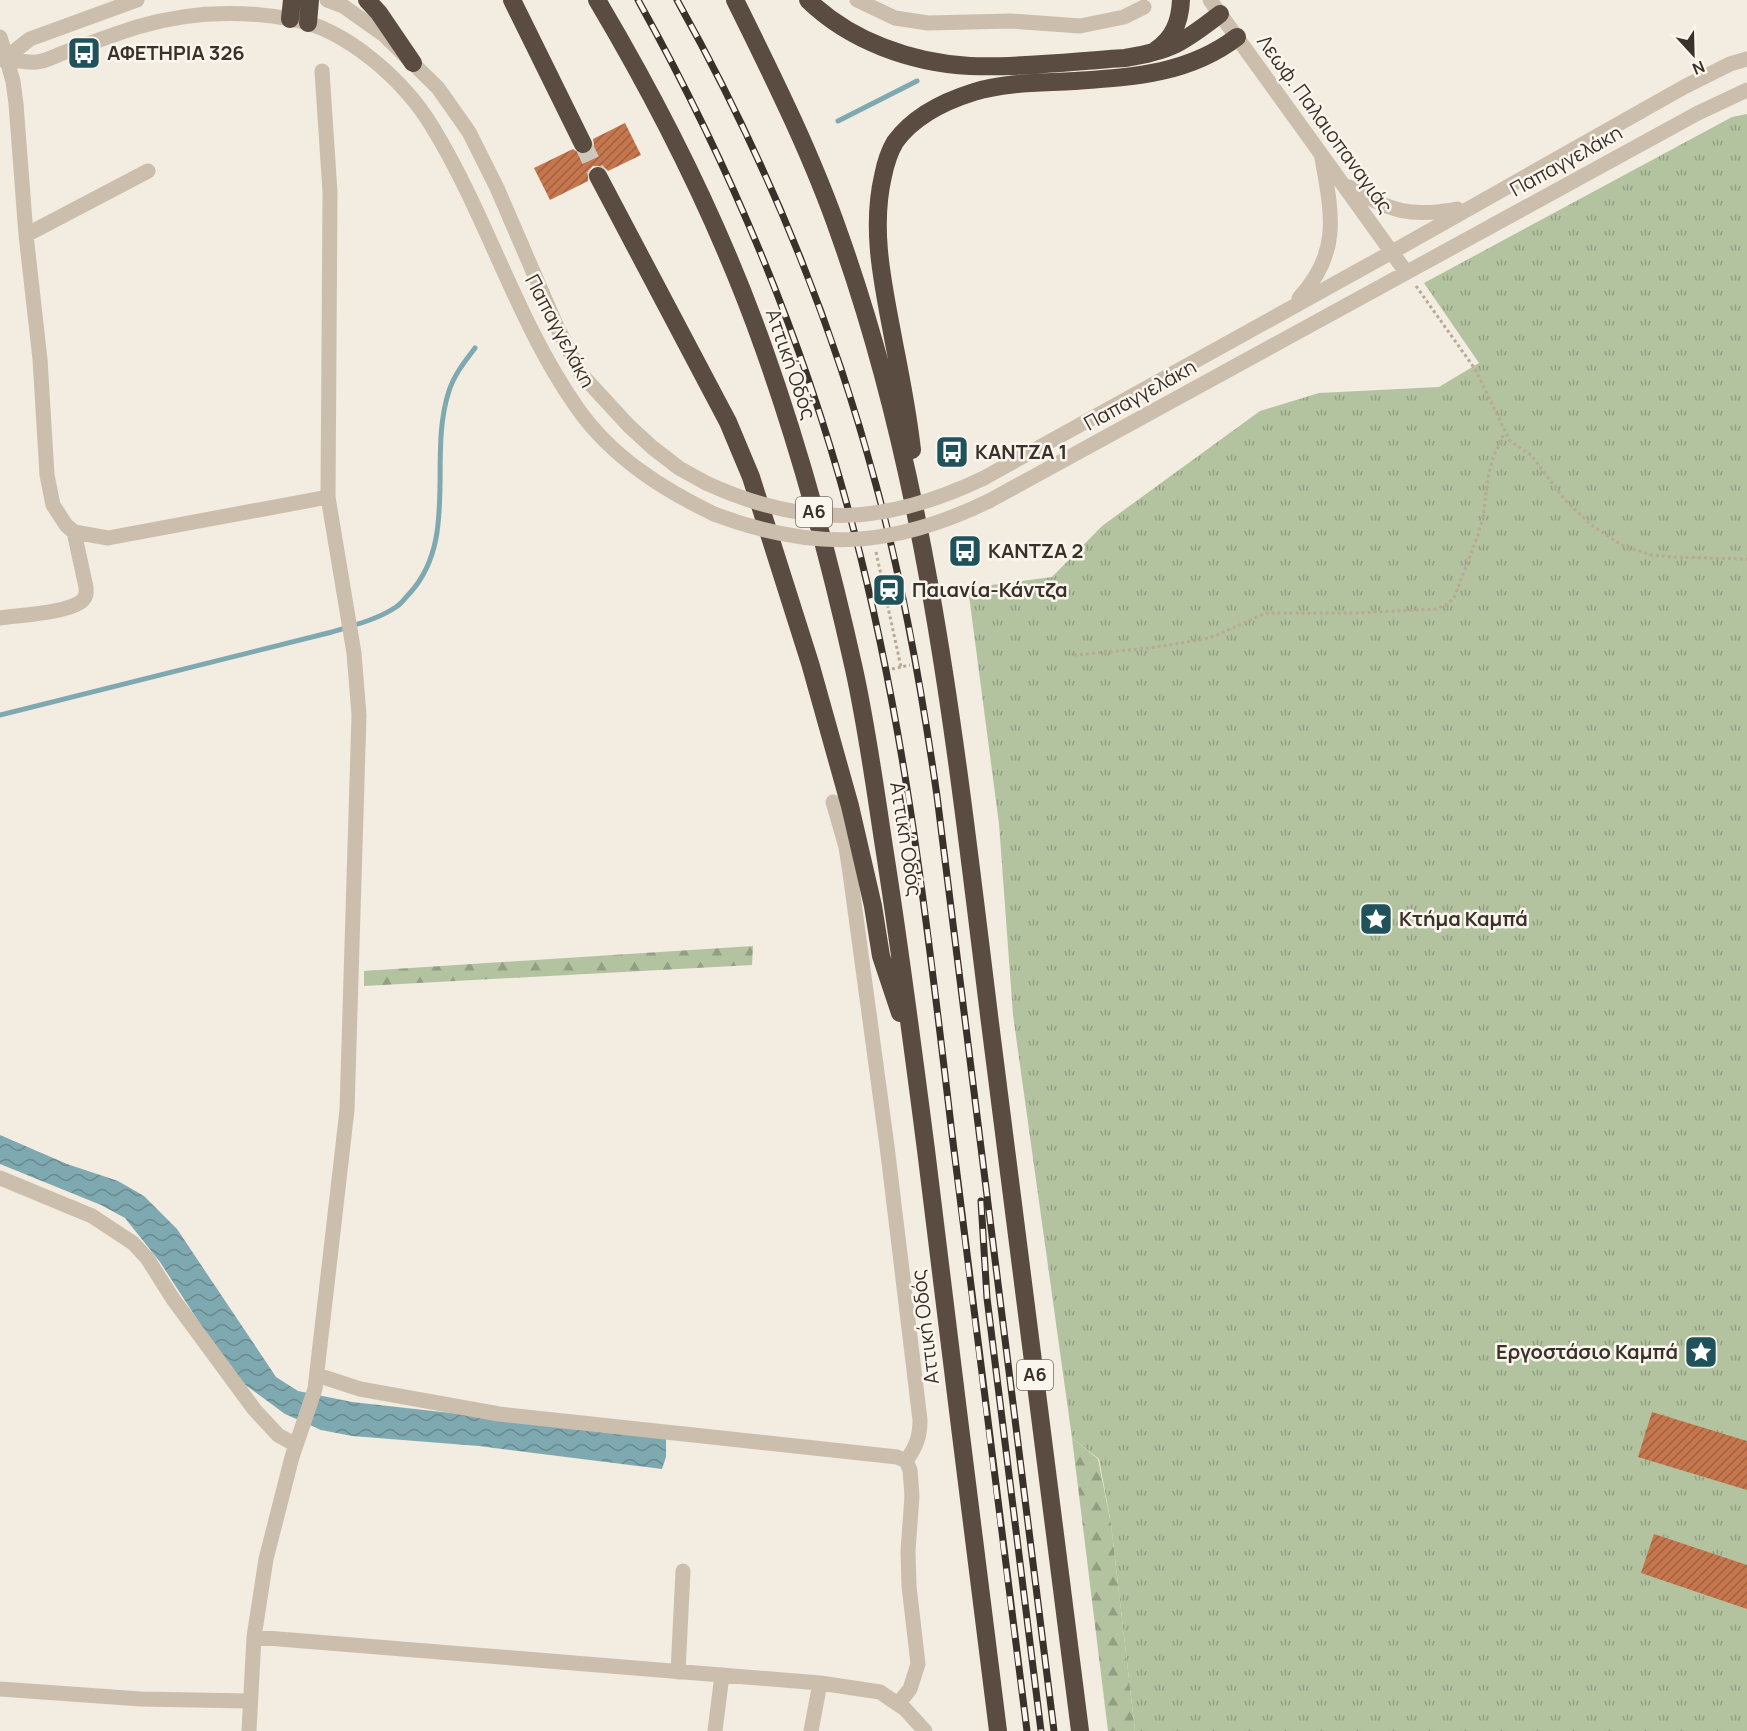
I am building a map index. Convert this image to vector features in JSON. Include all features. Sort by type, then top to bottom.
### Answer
[{"type":"highway","points":[[292,0],[299,21]]},
{"type":"highway","points":[[299,21],[310,0]]},
{"type":"highway","points":[[368,0],[413,63]]},
{"type":"highway","points":[[512,0],[583,144]]},
{"type":"highway","name":"Αττική Οδός","points":[[597,0],[665,122],[723,244],[764,349],[797,452],[832,575],[855,673],[876,789],[915,1061],[998,1731]]},
{"type":"highway","name":"Α6","points":[[735,0],[781,92],[841,236],[900,439],[926,559],[954,739],[1080,1731]]},
{"type":"highway","points":[[808,0],[839,25],[868,41],[923,59],[970,66],[1150,54],[1171,48],[1185,40],[1215,7]]},
{"type":"highway","points":[[1150,54],[1171,36],[1177,25],[1181,0]]},
{"type":"highway","points":[[926,559],[908,414],[877,238],[878,199],[885,167],[894,144],[908,127],[926,114],[975,92],[1023,84],[1130,78],[1154,74],[1202,59],[1237,37]]},
{"type":"highway","points":[[598,176],[728,422],[751,477],[813,673],[863,855],[882,956],[915,1061]]},
{"type":"street","points":[[3,60],[30,39],[137,0]]},
{"type":"street","name":"Παπαγγελάκη","points":[[327,0],[343,6],[371,25],[438,88],[469,132],[497,188],[557,327],[581,374],[628,426],[679,468],[735,497],[800,513],[840,516],[886,511],[924,503],[954,492],[984,477],[1392,252],[1684,87],[1730,64],[1747,59]]},
{"type":"street","points":[[857,0],[895,18],[928,23],[1011,21],[1080,26],[1124,17],[1144,7]]},
{"type":"street","name":"Λεωφ. Παλαιοπαναγιάς","points":[[1215,7],[1406,272]]},
{"type":"street","name":"Παπαγγελάκη","points":[[3,60],[37,62],[138,27],[178,17],[218,14],[299,21],[331,32],[362,51],[391,77],[432,127],[469,196],[539,345],[579,411],[601,437],[631,464],[661,486],[714,514],[762,530],[815,540],[873,539],[903,533],[936,524],[989,501],[1698,113],[1747,90]]},
{"type":"street","points":[[0,37],[3,60],[16,104],[26,235],[40,359],[47,475],[53,505],[66,525],[74,532],[108,538],[328,497]]},
{"type":"street","points":[[249,1731],[254,1637],[266,1558],[296,1445],[316,1382],[346,1110],[359,715],[354,653],[328,497],[330,192],[322,71]]},
{"type":"street","points":[[1286,310],[1313,283],[1323,265],[1329,245],[1332,226],[1321,152]]},
{"type":"street","points":[[26,235],[148,171]]},
{"type":"street","points":[[1344,184],[1372,201],[1412,214],[1434,214],[1469,207]]},
{"type":"street","points":[[0,618],[60,611],[82,602],[86,595],[86,587],[74,532]]},
{"type":"street","points":[[833,802],[846,847],[850,873],[887,1146],[920,1420],[920,1434],[916,1448],[906,1461]]},
{"type":"street","points":[[0,1178],[92,1216],[133,1243],[147,1258],[173,1299],[254,1409],[278,1434],[296,1445]]},
{"type":"street","points":[[316,1382],[499,1414],[897,1457],[906,1461],[910,1470],[912,1496],[908,1551],[909,1586],[918,1664],[910,1689],[898,1704]]},
{"type":"street","points":[[678,1672],[683,1571]]},
{"type":"street","points":[[254,1637],[820,1683],[880,1692],[898,1704],[925,1731]]},
{"type":"street","points":[[715,1731],[722,1675]]},
{"type":"street","points":[[811,1731],[820,1683]]},
{"type":"street","points":[[0,1689],[141,1700],[249,1701]]},
{"type":"path","points":[[1406,272],[1475,369],[1496,410],[1504,433],[1510,441],[1525,450],[1538,462],[1576,513],[1620,544],[1651,555],[1747,559]]},
{"type":"path","points":[[1074,655],[1150,648],[1200,640],[1215,636],[1266,613],[1436,609],[1446,605],[1454,598],[1478,536],[1488,477],[1504,433]]},
{"type":"path","points":[[873,539],[901,667]]},
{"type":"path","points":[[892,669],[910,666]]},
{"type":"green space","name":"Kτήμα Καμπά","points":[[1747,114],[1747,1731],[1135,1731],[1111,1524],[1099,1459],[1072,1438],[1013,1015],[999,824],[968,588],[1052,577],[1102,526],[1260,411],[1319,393],[1439,387],[1479,363],[1424,283],[1732,117]]},
{"type":"green space","points":[[753,946],[752,965],[364,986],[364,971]]},
{"type":"green space","points":[[1072,1438],[1098,1459],[1111,1524],[1135,1731],[1108,1731]]},
{"type":"water","points":[[0,1135],[67,1164],[118,1181],[144,1196],[177,1229],[276,1377],[298,1391],[352,1402],[666,1437],[666,1457],[662,1469],[479,1446],[352,1436],[321,1430],[285,1414],[240,1381],[219,1353],[160,1262],[125,1218],[101,1205],[0,1164]]},
{"type":"building","points":[[625,123],[641,155],[608,171],[603,166],[593,166],[588,171],[588,181],[550,200],[534,168],[573,149],[582,155],[588,154],[594,145],[593,139]]},
{"type":"building","points":[[1652,1412],[1747,1441],[1747,1490],[1638,1457]]},
{"type":"building","points":[[1654,1534],[1747,1565],[1747,1609],[1641,1573]]},
{"type":"waterway","points":[[838,121],[917,81]]},
{"type":"waterway","points":[[0,715],[332,632],[373,619],[398,606],[424,572],[434,548],[440,497],[443,416],[454,379],[475,348]]},
{"type":"tunnel","points":[[583,144],[598,176]]},
{"type":"railway","points":[[638,0],[672,63],[735,193],[789,326],[835,462],[872,605],[902,755],[914,831],[1027,1731]]},
{"type":"railway","points":[[677,0],[738,116],[792,236],[816,298],[858,422],[904,601],[937,796],[1054,1731]]},
{"type":"railway","points":[[981,1201],[987,1298],[1041,1731]]},
{"type":"place","name":"ΑΦΕΤΗΡΙΑ 326","points":[[84,53]]},
{"type":"place","name":"ΚΑΝΤΖΑ 1","points":[[952,452]]},
{"type":"place","name":"ΚΑΝΤΖΑ 2","points":[[965,551]]},
{"type":"place","name":"Παιανία-Κάντζα","points":[[889,590]]},
{"type":"place","name":"Kτήμα Καμπά","points":[[1376,919]]},
{"type":"place","name":"Εργοστάσιο Καμπά","points":[[1701,1352]]}]
